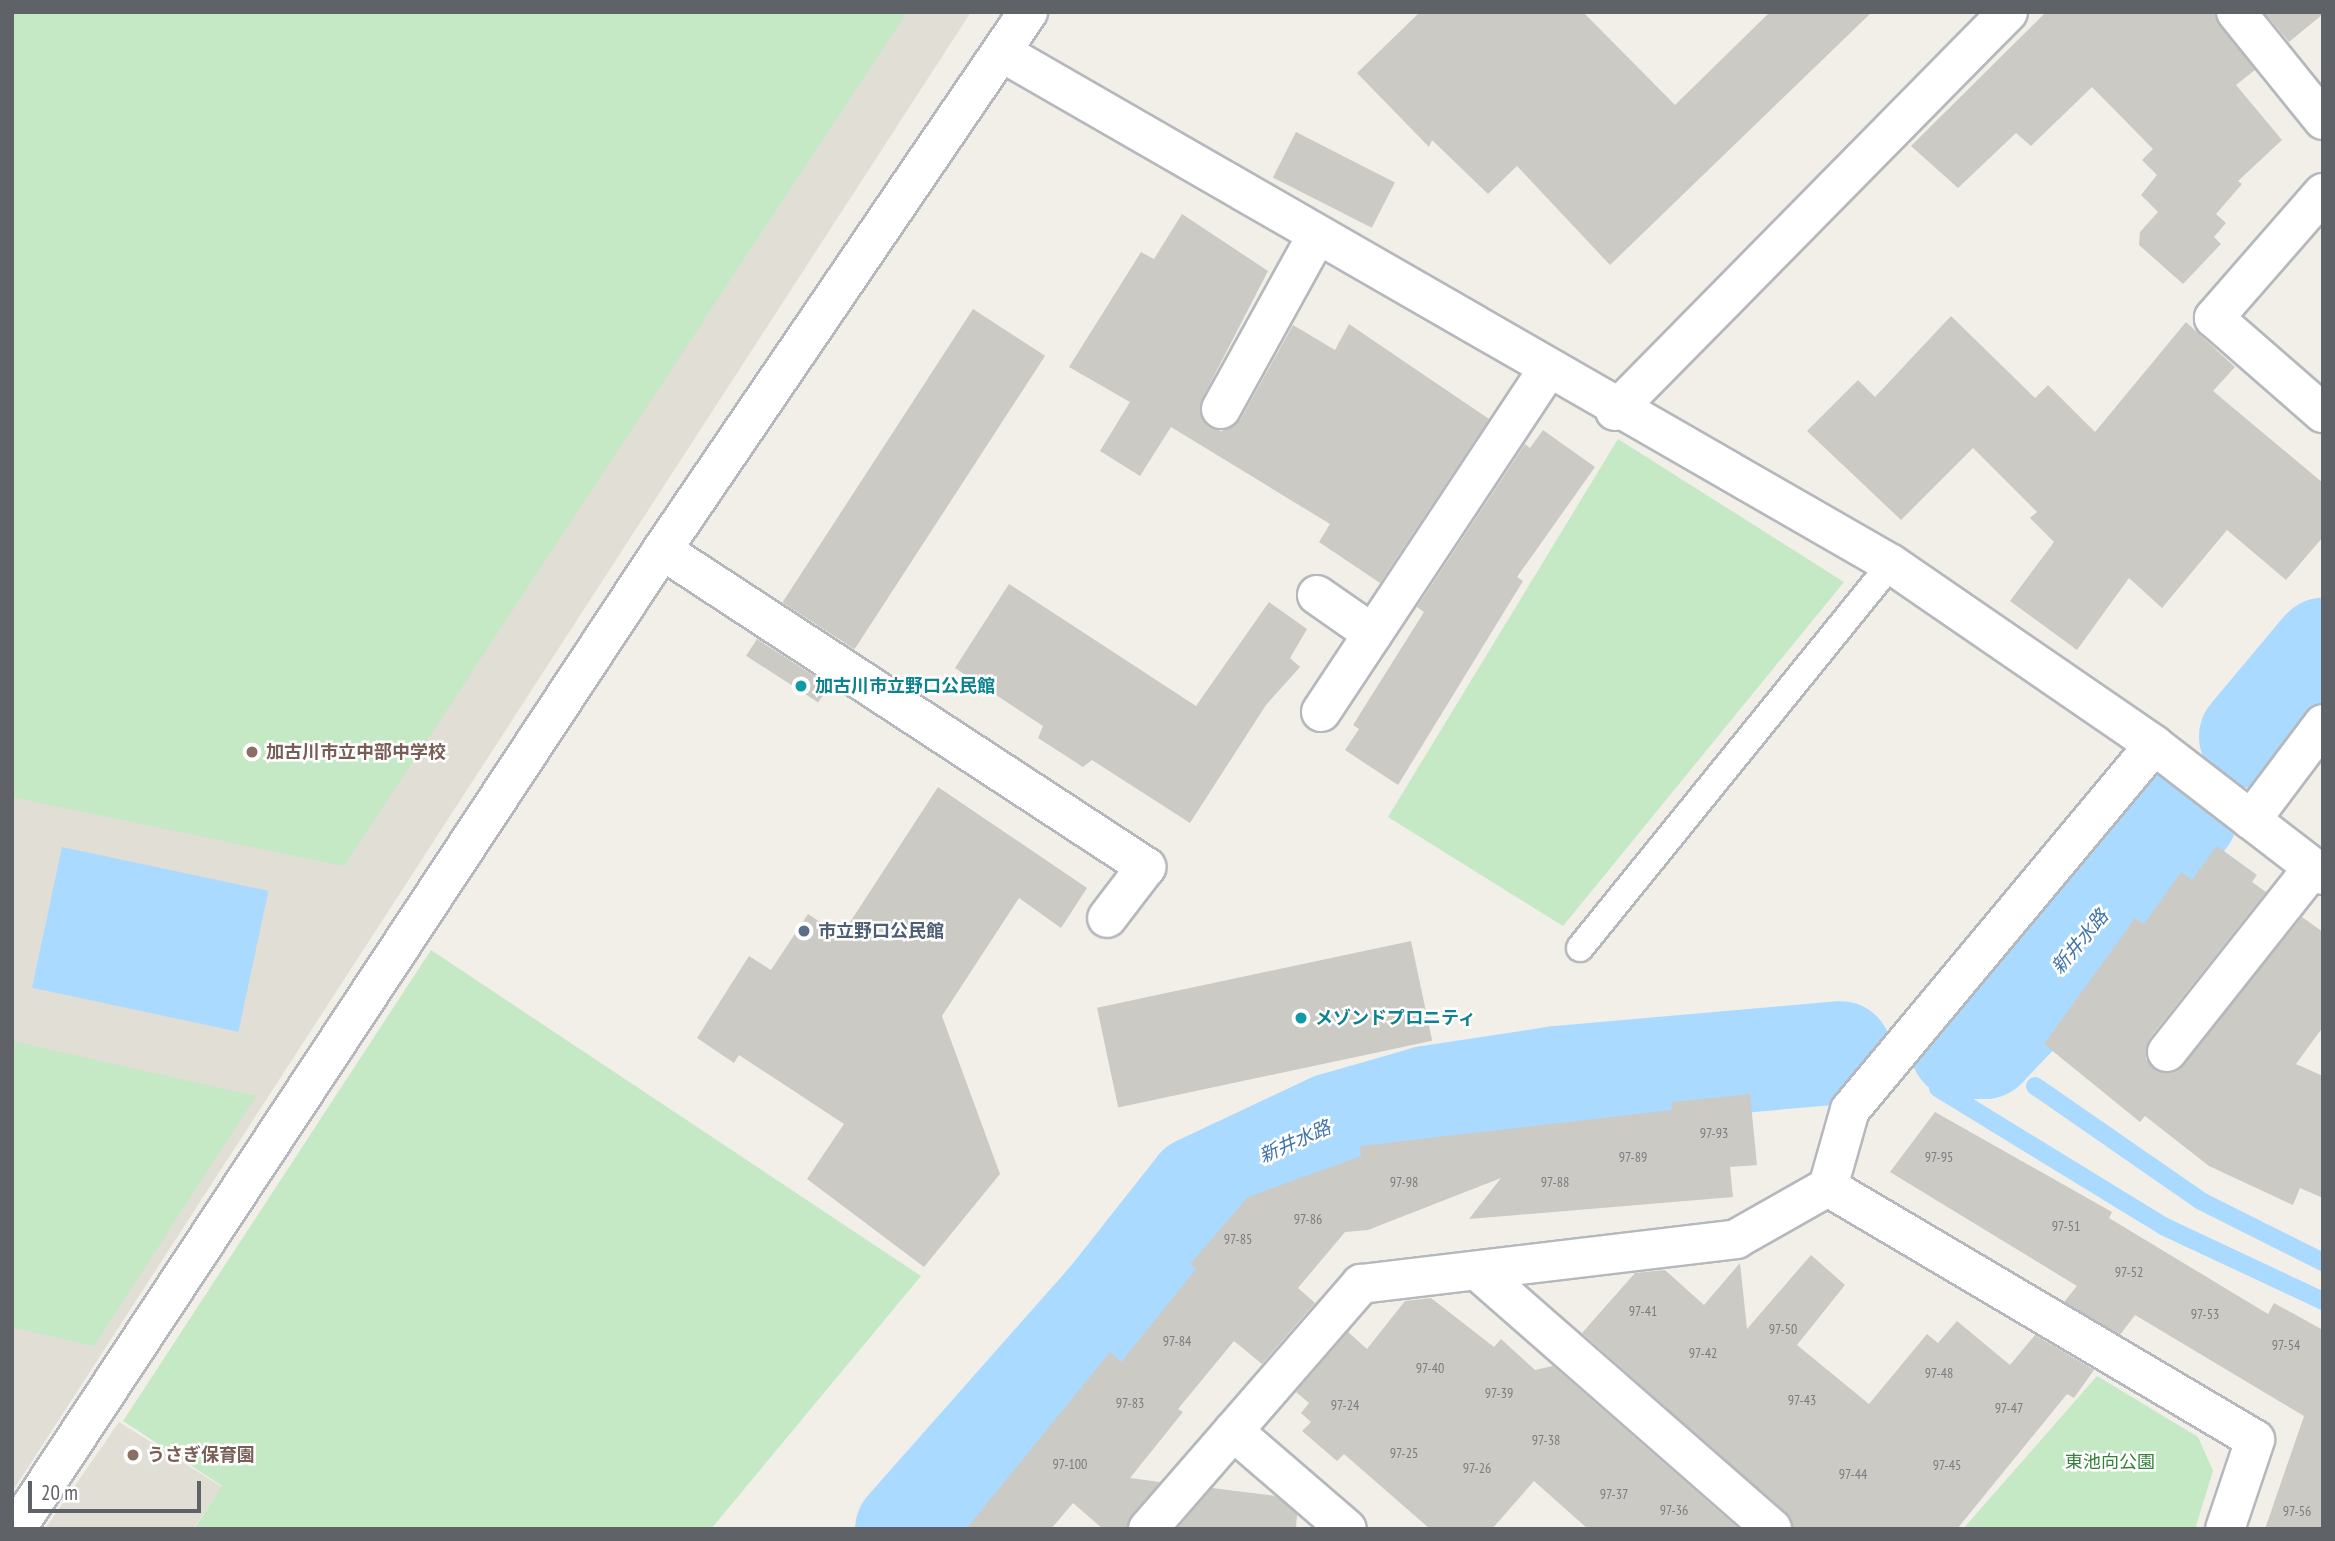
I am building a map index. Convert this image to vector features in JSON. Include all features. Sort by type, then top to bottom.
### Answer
[{"type":"street","points":[[16,1529],[662,550],[1003,53],[1028,12]]},
{"type":"street","points":[[1615,411],[2008,12]]},
{"type":"street","points":[[2236,12],[2317,100]]},
{"type":"street","points":[[1003,53],[1546,372],[1891,564],[2154,745],[2318,872],[2167,1052]]},
{"type":"street","points":[[2323,193],[2214,317],[2323,413]]},
{"type":"street","points":[[1221,409],[1316,237]]},
{"type":"street","points":[[1321,712],[1546,372]]},
{"type":"street","points":[[662,550],[1146,867],[1107,918]]},
{"type":"street","points":[[1317,595],[1373,634]]},
{"type":"street","points":[[2251,820],[2323,724]]},
{"type":"street","points":[[1148,1529],[1361,1284],[1480,1273],[1736,1239],[1828,1187],[1850,1110],[2154,745]]},
{"type":"street","points":[[1828,1187],[2255,1440],[2225,1529]]},
{"type":"street","points":[[1480,1273],[1772,1529]]},
{"type":"street","points":[[1233,1431],[1347,1529]]},
{"type":"lane","points":[[1580,948],[1891,564]]},
{"type":"shaded area","name":"加古川市立中部中学校","points":[[12,12],[971,12],[12,1492]]},
{"type":"shaded area","name":"うさぎ保育園","points":[[119,1422],[222,1487],[193,1529],[45,1529]]},
{"type":"green space","name":"加古川市立中部中学校","points":[[12,12],[907,12],[344,866],[12,797]]},
{"type":"green space","points":[[1618,439],[1844,582],[1563,926],[1388,817]]},
{"type":"green space","points":[[431,950],[921,1276],[711,1529],[194,1529],[222,1486],[123,1421]]},
{"type":"green space","points":[[12,1041],[256,1096],[94,1346],[12,1327]]},
{"type":"green space","name":"東池向公園","points":[[2097,1376],[2198,1437],[2213,1471],[2195,1529],[1963,1529]]},
{"type":"water","points":[[62,847],[268,891],[238,1032],[32,988]]},
{"type":"building","points":[[1420,12],[1583,12],[1675,105],[1770,12],[1872,12],[1610,265],[1517,166],[1488,194],[1432,140],[1429,147],[1357,73]]},
{"type":"building","points":[[2046,12],[2215,12],[2255,70],[2236,85],[2282,140],[2238,181],[2242,184],[2216,214],[2226,223],[2214,237],[2221,244],[2183,284],[2139,245],[2140,232],[2158,212],[2141,195],[2157,175],[2142,160],[2153,149],[2092,87],[2031,146],[2016,133],[1958,188],[1911,146]]},
{"type":"building","points":[[2264,12],[2323,12],[2323,14],[2289,42]]},
{"type":"building","points":[[1296,132],[1395,182],[1372,228],[1273,177]]},
{"type":"building","points":[[1182,214],[1268,271],[1202,399],[1202,420],[1210,428],[1222,431],[1240,420],[1293,325],[1335,350],[1349,324],[1489,419],[1380,583],[1319,542],[1330,524],[1171,427],[1140,476],[1100,451],[1130,402],[1069,367],[1141,252],[1154,259]]},
{"type":"building","points":[[973,309],[1045,356],[855,649],[782,603]]},
{"type":"building","points":[[1951,316],[2035,398],[2048,385],[2095,432],[2186,322],[2235,367],[2213,391],[2323,483],[2323,537],[2286,580],[2227,530],[2162,608],[2129,578],[2077,650],[2010,601],[2054,542],[2030,518],[2037,512],[1973,448],[1901,520],[1807,431],[1858,380],[1875,397]]},
{"type":"building","points":[[1543,430],[1595,467],[1517,577],[1523,581],[1398,785],[1345,750],[1359,729],[1353,725],[1424,612],[1417,607],[1525,444],[1530,448]]},
{"type":"building","points":[[1009,584],[1196,706],[1269,602],[1307,629],[1290,658],[1300,667],[1266,705],[1190,823],[1092,760],[1083,767],[1038,738],[1043,726],[955,668]]},
{"type":"building","points":[[757,639],[829,686],[818,703],[746,656]]},
{"type":"building","name":"市立野口公民館","points":[[938,787],[1087,888],[1061,928],[1019,898],[942,1016],[1000,1174],[924,1267],[807,1179],[844,1124],[739,1055],[734,1063],[697,1038],[749,956],[771,970],[808,914],[841,936]]},
{"type":"building","points":[[2217,846],[2257,875],[2252,882],[2266,892],[2150,1038],[2146,1059],[2154,1069],[2176,1072],[2302,917],[2323,932],[2323,1027],[2296,1064],[2323,1076],[2323,1198],[2300,1188],[2293,1205],[2209,1166],[2145,1116],[2140,1122],[2044,1044],[2135,918],[2144,924],[2181,872],[2192,880]]},
{"type":"building","name":"メゾンドプロニティ","points":[[1411,941],[1432,1041],[1118,1108],[1097,1008]]},
{"type":"building","points":[[1750,1094],[1757,1165],[1730,1167],[1733,1197],[1469,1219],[1501,1178],[1368,1230],[1345,1232],[1298,1288],[1315,1303],[1262,1364],[1234,1341],[1178,1409],[1183,1412],[1130,1478],[1160,1482],[1127,1529],[1103,1529],[1073,1503],[1051,1529],[966,1529],[1110,1352],[1121,1362],[1196,1269],[1190,1264],[1248,1197],[1361,1156],[1360,1146],[1672,1110],[1671,1102]]},
{"type":"building","points":[[1935,1112],[2112,1212],[2109,1218],[2268,1314],[2274,1303],[2323,1330],[2323,1529],[2265,1529],[2304,1416],[2135,1315],[2120,1335],[2064,1302],[2077,1286],[1890,1172]]},
{"type":"building","points":[[1811,1255],[1845,1285],[1797,1345],[1869,1404],[1927,1334],[1938,1343],[1957,1321],[2010,1365],[2035,1335],[2094,1370],[2074,1398],[2067,1394],[1957,1529],[1793,1529],[1786,1513],[1582,1333],[1635,1273],[1665,1270],[1704,1305],[1740,1263],[1747,1329]]},
{"type":"building","points":[[1431,1298],[1494,1347],[1501,1339],[1535,1370],[1553,1366],[1739,1529],[1588,1529],[1534,1481],[1492,1529],[1430,1529],[1344,1454],[1337,1461],[1302,1431],[1311,1422],[1301,1413],[1309,1403],[1296,1392],[1348,1332],[1367,1349],[1405,1301]]},
{"type":"building","points":[[1212,1488],[1275,1496],[1297,1514],[1296,1529],[1177,1529]]},
{"type":"waterway","name":"新井水路","points":[[2250,736],[2323,649]]},
{"type":"waterway","name":"新井水路","points":[[1961,1047],[1984,1047],[2057,971],[2186,815]]},
{"type":"waterway","points":[[1961,1047],[1944,1063],[1938,1088],[2163,1226],[2323,1301]]},
{"type":"waterway","name":"新井水路","points":[[906,1529],[1108,1301],[1198,1187],[1332,1124],[1426,1097],[1556,1077],[1840,1052]]},
{"type":"waterway","points":[[2035,1086],[2201,1201],[2323,1262]]},
{"type":"place","name":"加古川市立野口公民館","points":[[801,686]]},
{"type":"place","name":"加古川市立中部中学校","points":[[252,752]]},
{"type":"place","name":"市立野口公民館","points":[[804,931]]},
{"type":"place","name":"メゾンドプロニティ","points":[[1301,1018]]},
{"type":"place","name":"うさぎ保育園","points":[[133,1455]]}]
